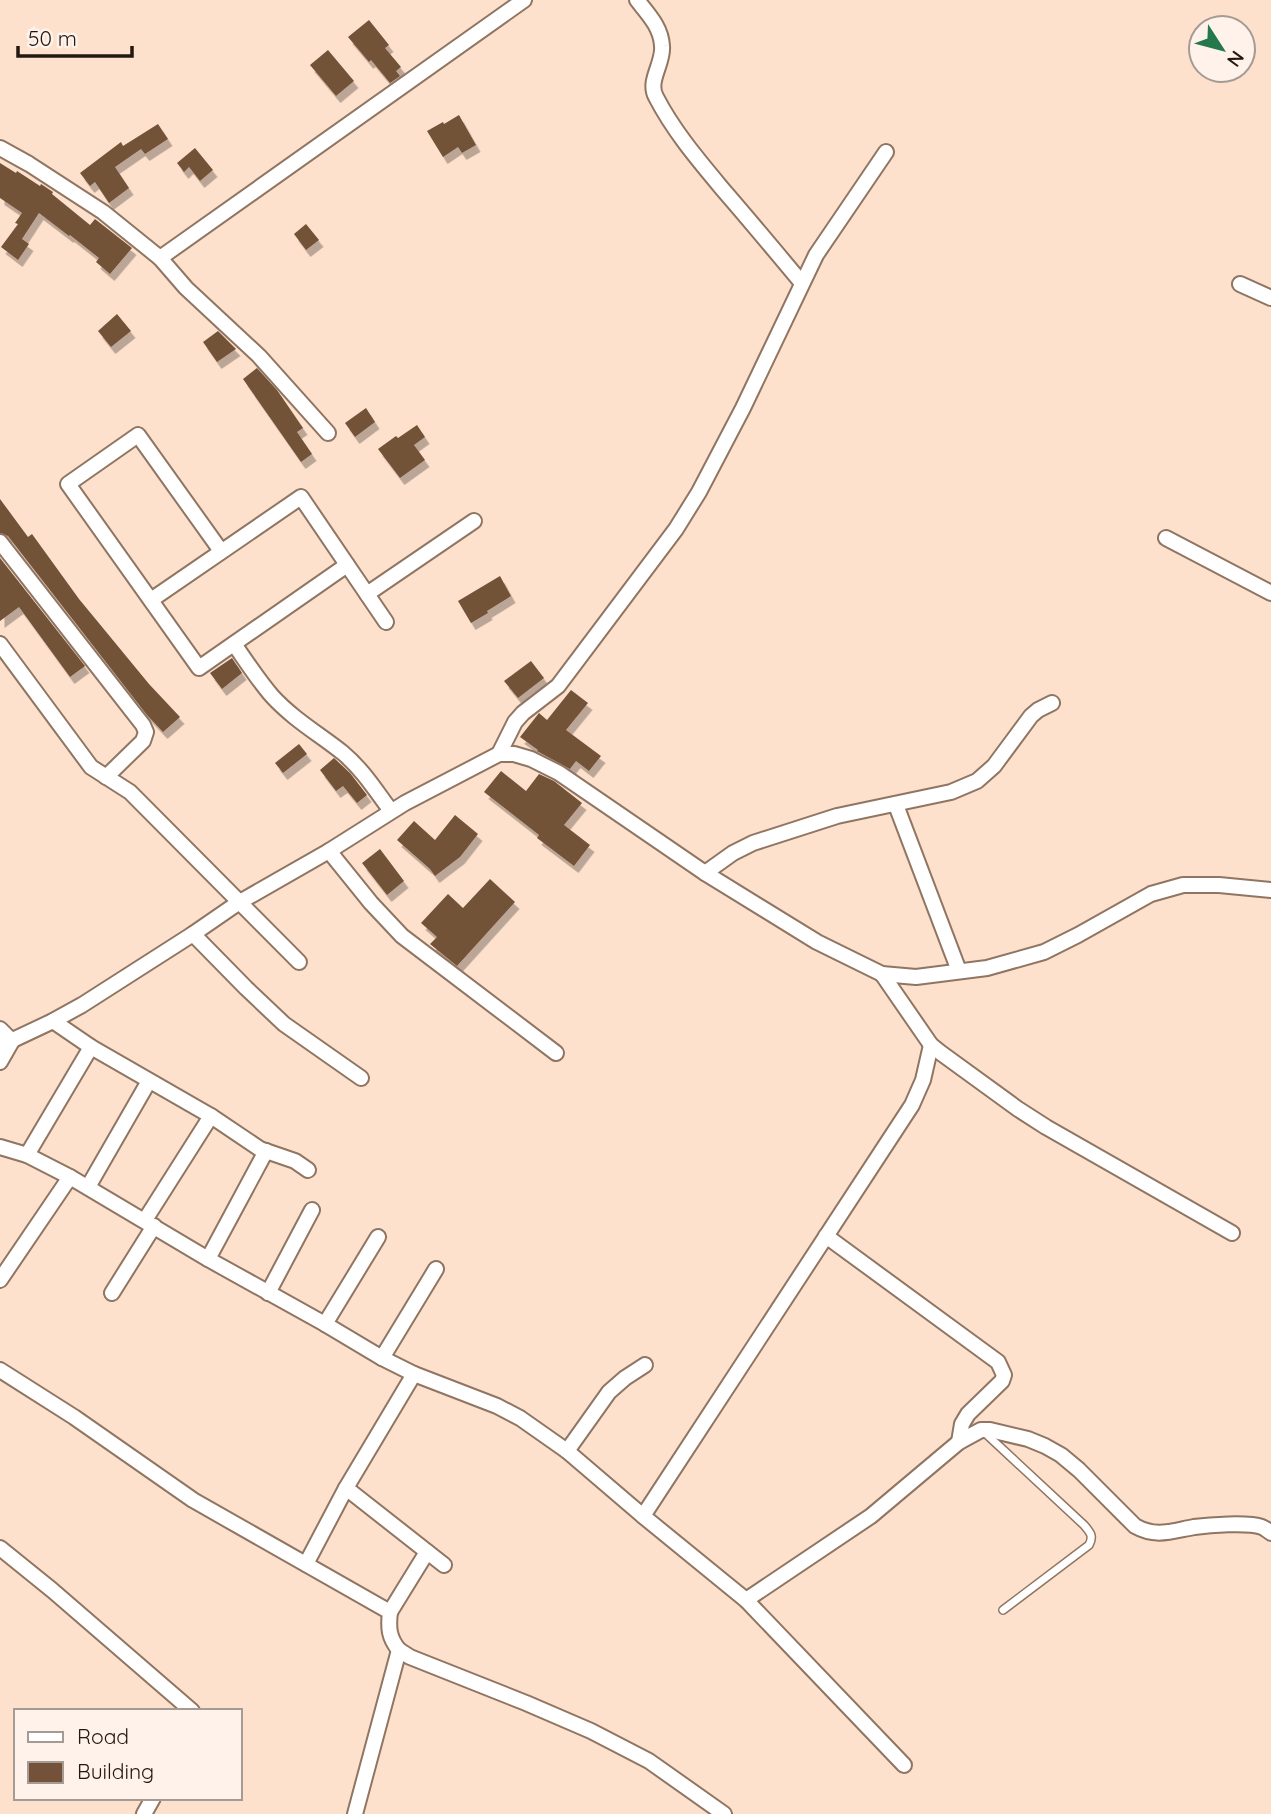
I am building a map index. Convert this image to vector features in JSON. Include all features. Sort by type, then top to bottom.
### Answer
[{"type":"street","points":[[160,258],[524,0]]},
{"type":"street","points":[[637,0],[655,23],[660,35],[663,48],[653,84],[654,94],[673,127],[694,156],[801,282]]},
{"type":"street","points":[[0,148],[103,212],[160,258],[186,288],[260,356],[328,433]]},
{"type":"street","points":[[499,754],[515,722],[558,686],[676,528],[699,492],[743,408],[801,282],[831,231],[886,152]]},
{"type":"street","points":[[1240,284],[1271,298]]},
{"type":"street","points":[[221,551],[138,435],[68,484],[200,668],[347,565]]},
{"type":"street","points":[[151,600],[301,497],[386,622]]},
{"type":"street","points":[[367,594],[474,521]]},
{"type":"street","points":[[1166,538],[1271,593]]},
{"type":"street","points":[[0,542],[143,725],[146,732],[143,741],[106,777]]},
{"type":"street","points":[[234,644],[272,696],[298,721],[356,766],[391,811]]},
{"type":"street","points":[[0,645],[91,767],[130,792],[299,962]]},
{"type":"street","points":[[705,873],[733,853],[753,843],[837,816],[951,792],[977,781],[994,766],[1031,716],[1052,703]]},
{"type":"street","points":[[6,1044],[82,1005],[238,903],[329,851],[391,811],[499,754],[514,754],[531,759],[559,772],[705,873],[817,942],[882,974],[916,977],[987,968],[1044,952],[1151,894],[1184,885],[1271,890]]},
{"type":"street","points":[[896,805],[959,971]]},
{"type":"street","points":[[329,851],[402,936],[556,1053]]},
{"type":"street","points":[[193,934],[284,1024],[361,1078]]},
{"type":"street","points":[[882,974],[931,1045],[1018,1110],[1232,1233]]},
{"type":"street","points":[[53,1021],[91,1047],[211,1116],[266,1152],[295,1161],[309,1170]]},
{"type":"street","points":[[0,1029],[6,1044],[0,1062]]},
{"type":"street","points":[[643,1516],[919,1092],[931,1045]]},
{"type":"street","points":[[27,1155],[91,1047]]},
{"type":"street","points":[[88,1187],[149,1082]]},
{"type":"street","points":[[112,1293],[211,1116]]},
{"type":"street","points":[[0,1147],[27,1155],[70,1177],[382,1358],[520,1418],[567,1451],[746,1600],[904,1765]]},
{"type":"street","points":[[208,1259],[266,1152]]},
{"type":"street","points":[[0,1280],[70,1177]]},
{"type":"street","points":[[268,1293],[312,1210]]},
{"type":"street","points":[[826,1236],[998,1362],[1004,1375],[1002,1381],[968,1414],[962,1424],[959,1442]]},
{"type":"street","points":[[325,1324],[378,1237]]},
{"type":"street","points":[[382,1358],[436,1269]]},
{"type":"street","points":[[567,1451],[609,1392],[645,1365]]},
{"type":"street","points":[[0,1370],[74,1417],[193,1500],[390,1612]]},
{"type":"street","points":[[306,1564],[346,1488],[414,1374]]},
{"type":"street","points":[[746,1600],[871,1516],[959,1442],[981,1430],[1028,1439],[1060,1455],[1135,1526],[1145,1531],[1160,1534],[1198,1527],[1240,1525],[1262,1527],[1271,1533]]},
{"type":"street","points":[[346,1488],[444,1564]]},
{"type":"street","points":[[0,1548],[190,1709]]},
{"type":"street","points":[[427,1552],[390,1612],[390,1636],[400,1650],[410,1657],[591,1731],[649,1761],[724,1814]]},
{"type":"street","points":[[355,1814],[400,1650]]},
{"type":"lane","points":[[981,1430],[1084,1525],[1092,1537],[1089,1545],[1003,1610]]},
{"type":"building","points":[[369,20],[389,45],[385,48],[401,67],[396,71],[400,76],[390,83],[348,37]]},
{"type":"building","points":[[328,50],[354,81],[336,96],[310,65]]},
{"type":"building","points":[[459,115],[476,145],[462,153],[458,147],[443,157],[427,131]]},
{"type":"building","points":[[158,124],[168,139],[145,154],[141,149],[115,167],[129,188],[109,203],[95,182],[90,186],[80,173],[121,142],[123,146]]},
{"type":"building","points":[[195,148],[213,170],[200,181],[189,167],[184,172],[177,163]]},
{"type":"building","points":[[0,163],[40,186],[41,184],[90,225],[95,219],[132,248],[110,274],[96,262],[99,258],[39,213],[22,239],[29,244],[18,260],[1,247],[18,224],[15,223],[22,213],[0,198]]},
{"type":"building","points":[[306,224],[319,240],[306,250],[294,234]]},
{"type":"building","points":[[117,314],[131,331],[111,347],[98,331]]},
{"type":"building","points":[[218,331],[236,349],[217,362],[203,342]]},
{"type":"building","points":[[257,368],[277,390],[303,428],[297,432],[312,454],[301,462],[243,379]]},
{"type":"building","points":[[366,408],[375,422],[355,437],[345,423]]},
{"type":"building","points":[[417,425],[425,437],[414,445],[425,460],[400,478],[378,449]]},
{"type":"building","points":[[0,499],[28,537],[32,534],[79,599],[149,684],[180,717],[163,732],[8,536],[0,533]]},
{"type":"building","points":[[0,558],[85,666],[70,677],[19,607],[0,621]]},
{"type":"building","points":[[500,576],[511,596],[471,623],[458,601]]},
{"type":"building","points":[[232,658],[242,673],[222,689],[210,673]]},
{"type":"building","points":[[531,661],[544,678],[518,698],[504,681]]},
{"type":"building","points":[[571,690],[588,703],[566,730],[601,756],[589,771],[576,761],[570,769],[537,751],[520,737],[539,713],[547,720]]},
{"type":"building","points":[[299,744],[307,754],[283,773],[275,763]]},
{"type":"building","points":[[334,758],[367,795],[357,803],[343,786],[336,791],[320,770]]},
{"type":"building","points":[[501,771],[526,791],[539,774],[554,781],[582,803],[564,825],[590,845],[574,866],[484,792]]},
{"type":"building","points":[[455,815],[478,834],[460,857],[435,876],[397,840],[414,821],[435,840]]},
{"type":"building","points":[[380,849],[404,881],[387,895],[362,863]]},
{"type":"building","points":[[490,879],[515,902],[457,966],[430,944],[437,937],[421,923],[448,894],[463,908]]}]
